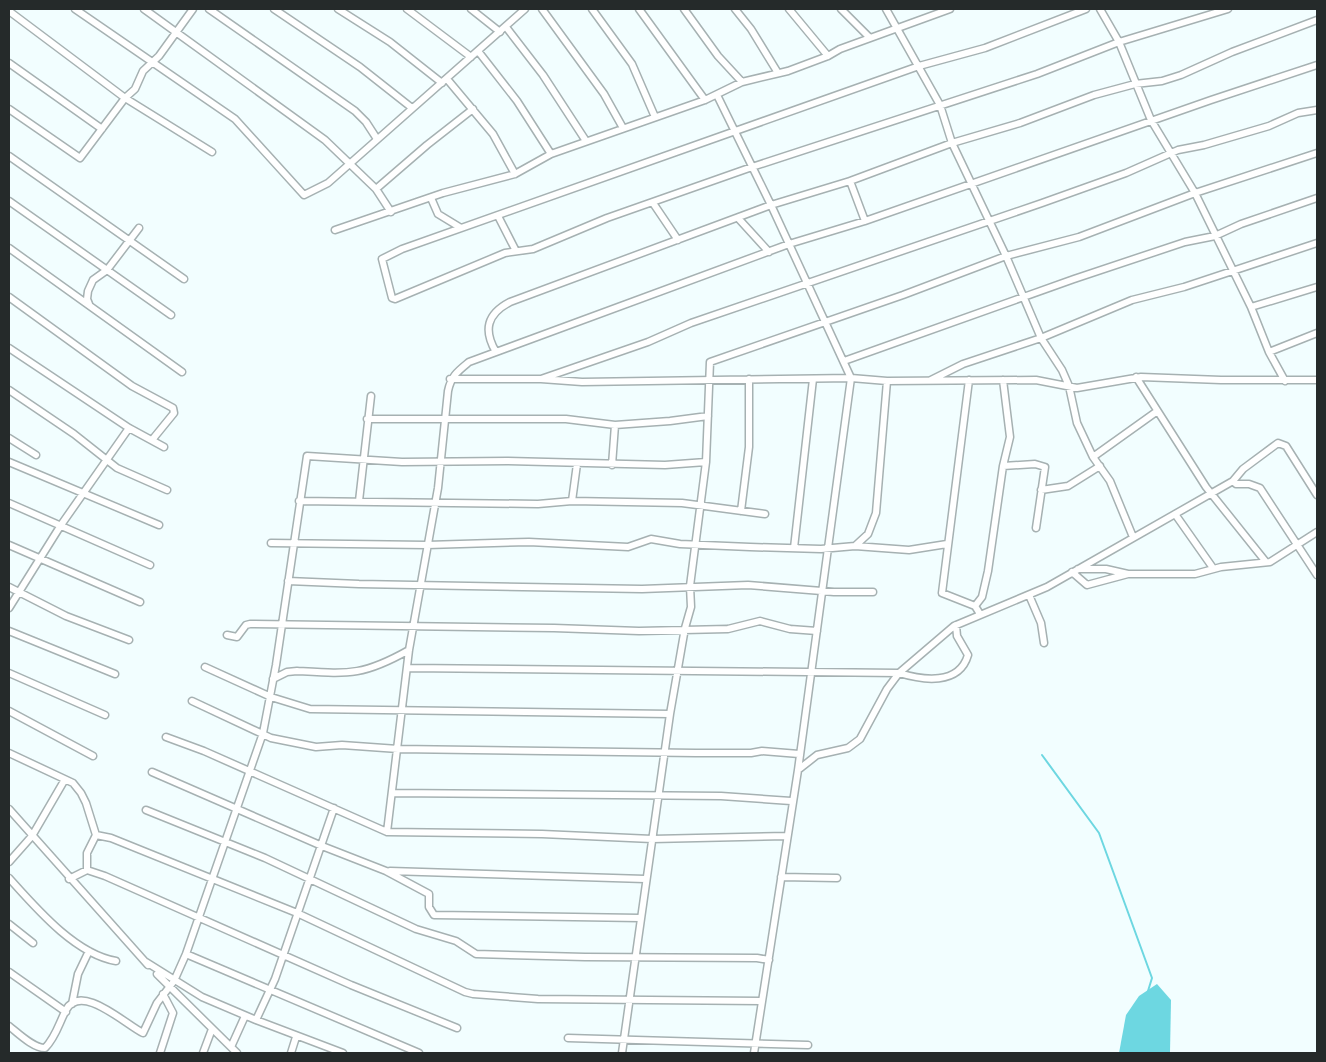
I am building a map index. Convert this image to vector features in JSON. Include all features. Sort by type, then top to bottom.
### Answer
[{"type":"street","points":[[75,9],[235,119],[304,195],[328,182],[478,52],[524,9]]},
{"type":"street","points":[[144,9],[325,140],[376,188],[391,212]]},
{"type":"street","points":[[9,109],[80,158],[125,98],[135,89],[143,72],[177,32],[193,9]]},
{"type":"street","points":[[209,9],[355,111],[366,122],[377,139]]},
{"type":"street","points":[[274,9],[360,67],[412,108]]},
{"type":"street","points":[[338,9],[390,42],[444,81],[473,109],[493,134],[515,174]]},
{"type":"street","points":[[407,9],[471,57]]},
{"type":"street","points":[[471,9],[500,32]]},
{"type":"street","points":[[542,9],[604,94],[623,128]]},
{"type":"street","points":[[592,9],[632,64],[656,117]]},
{"type":"street","points":[[639,9],[705,100]]},
{"type":"street","points":[[684,9],[718,56],[742,82]]},
{"type":"street","points":[[734,9],[751,29],[778,73]]},
{"type":"street","points":[[841,9],[870,38]]},
{"type":"street","points":[[886,9],[940,105],[952,143],[973,183],[1041,338],[1062,370],[1069,386],[1077,423],[1093,456],[1110,481],[1133,537]]},
{"type":"street","points":[[335,230],[493,178],[515,174],[551,154],[705,100],[742,82],[778,73],[828,56],[941,10],[950,9]]},
{"type":"street","points":[[1086,9],[985,48],[918,66],[841,96],[734,131],[383,257],[381,261],[392,298],[396,299],[470,266],[510,251],[532,249],[608,218],[752,168],[1037,74],[1118,42],[1228,9]]},
{"type":"street","points":[[1100,9],[1118,42],[1151,120],[1195,193],[1251,308],[1269,352],[1285,381]]},
{"type":"street","points":[[792,10],[828,56]]},
{"type":"street","points":[[9,11],[125,98],[212,152]]},
{"type":"street","points":[[496,352],[490,343],[489,325],[495,310],[554,284],[772,205],[850,181],[952,143],[1020,123],[1094,96],[1135,84],[1162,81],[1180,75],[1232,52],[1317,20]]},
{"type":"street","points":[[506,27],[557,96],[586,141]]},
{"type":"street","points":[[478,52],[517,101],[551,154]]},
{"type":"street","points":[[9,63],[102,129]]},
{"type":"street","points":[[387,832],[409,650],[421,586],[426,545],[436,501],[447,420],[450,379],[469,362],[789,244],[1082,146],[1151,120],[1317,66]]},
{"type":"street","points":[[717,95],[772,205],[851,378],[798,770],[791,801],[754,1053]]},
{"type":"street","points":[[376,188],[473,109]]},
{"type":"street","points":[[541,379],[806,283],[1173,154],[1178,150],[1204,146],[1269,126],[1298,113],[1317,110]]},
{"type":"street","points":[[622,1053],[637,958],[645,879],[667,752],[670,714],[680,669],[685,628],[691,607],[690,586],[706,462],[711,380],[708,370],[711,362],[903,295],[1006,256],[1079,237],[1195,193],[1317,153]]},
{"type":"street","points":[[9,156],[130,239],[184,279]]},
{"type":"street","points":[[850,181],[865,220]]},
{"type":"street","points":[[431,198],[438,214],[461,228]]},
{"type":"street","points":[[844,361],[1185,242],[1215,236],[1250,221],[1317,198]]},
{"type":"street","points":[[9,202],[171,315]]},
{"type":"street","points":[[653,203],[678,240]]},
{"type":"street","points":[[498,216],[516,251]]},
{"type":"street","points":[[738,218],[769,252]]},
{"type":"street","points":[[89,305],[86,299],[94,280],[107,270],[139,228]]},
{"type":"street","points":[[930,381],[963,364],[1041,338],[1132,300],[1191,285],[1317,243]]},
{"type":"street","points":[[9,248],[182,372]]},
{"type":"street","points":[[1251,308],[1317,287]]},
{"type":"street","points":[[9,297],[132,386],[173,408],[174,413],[152,440]]},
{"type":"street","points":[[1269,352],[1317,333]]},
{"type":"street","points":[[9,348],[129,428],[164,447]]},
{"type":"street","points":[[450,379],[541,379],[582,382],[813,378],[851,378],[887,381],[1036,380],[1083,388],[1136,377],[1285,381],[1317,379]]},
{"type":"street","points":[[1136,377],[1156,412],[1206,487],[1212,492],[1266,562]]},
{"type":"street","points":[[794,548],[813,378]]},
{"type":"street","points":[[740,511],[749,448],[749,379]]},
{"type":"street","points":[[969,380],[942,593],[976,606],[980,614]]},
{"type":"street","points":[[976,606],[982,597],[988,571],[1010,427],[1004,380]]},
{"type":"street","points":[[855,546],[868,534],[876,513],[887,381]]},
{"type":"street","points":[[9,390],[117,468],[167,490]]},
{"type":"street","points":[[359,502],[362,461],[371,396]]},
{"type":"street","points":[[1093,456],[1156,412]]},
{"type":"street","points":[[367,419],[566,419],[615,425],[708,416]]},
{"type":"street","points":[[612,465],[615,425]]},
{"type":"street","points":[[9,608],[61,525],[129,428]]},
{"type":"street","points":[[9,438],[36,456]]},
{"type":"street","points":[[798,770],[816,755],[848,748],[860,739],[899,673],[956,625],[1029,596],[1075,571],[1233,481],[1243,469],[1280,443],[1286,446],[1317,496]]},
{"type":"street","points":[[72,1004],[81,1000],[91,1002],[143,1033],[163,994],[172,984],[186,954],[227,842],[263,734],[265,712],[270,697],[282,625],[307,456],[362,461],[612,465],[665,465],[706,462]]},
{"type":"street","points":[[9,462],[159,525]]},
{"type":"street","points":[[572,501],[577,464]]},
{"type":"street","points":[[1003,466],[1043,465],[1046,468],[1036,528]]},
{"type":"street","points":[[1041,490],[1068,486],[1100,466]]},
{"type":"street","points":[[1233,481],[1236,484],[1249,484],[1260,488],[1317,575]]},
{"type":"street","points":[[299,501],[436,501],[538,504],[572,501],[682,503],[764,514]]},
{"type":"street","points":[[9,503],[150,565]]},
{"type":"street","points":[[1175,514],[1213,568]]},
{"type":"street","points":[[1075,571],[1106,569],[1128,574],[1195,574],[1213,568],[1266,562],[1297,546],[1317,532]]},
{"type":"street","points":[[271,543],[426,545],[529,542],[628,547],[651,539],[696,545],[828,549],[855,546],[909,550],[947,544]]},
{"type":"street","points":[[9,544],[39,560],[140,602]]},
{"type":"street","points":[[1075,571],[1087,585],[1128,574]]},
{"type":"street","points":[[288,581],[421,586],[456,584],[642,589],[690,586],[727,588],[748,585],[873,592]]},
{"type":"street","points":[[9,587],[66,616],[129,640]]},
{"type":"street","points":[[1029,596],[1041,623],[1044,643]]},
{"type":"street","points":[[228,635],[237,637],[246,625],[554,628],[638,631],[685,628],[728,629],[760,621],[790,630],[817,630]]},
{"type":"street","points":[[408,668],[811,670],[899,673],[910,677],[942,679],[954,673],[967,660],[968,655],[957,636],[956,625]]},
{"type":"street","points":[[9,631],[114,674]]},
{"type":"street","points":[[273,679],[286,672],[297,671],[362,672],[384,664],[409,650]]},
{"type":"street","points":[[205,667],[270,697],[310,709],[670,714]]},
{"type":"street","points":[[9,673],[105,715]]},
{"type":"street","points":[[192,701],[281,741],[316,747],[342,745],[398,750],[751,753],[762,751],[799,754]]},
{"type":"street","points":[[9,710],[93,756]]},
{"type":"street","points":[[166,737],[387,832],[542,834],[652,839],[787,836]]},
{"type":"street","points":[[9,754],[64,781],[72,783],[81,793],[96,835],[87,853],[87,870]]},
{"type":"street","points":[[152,772],[322,846],[386,871],[429,894],[431,912],[439,916],[640,918]]},
{"type":"street","points":[[9,862],[32,836],[64,781]]},
{"type":"street","points":[[392,793],[660,794],[791,801]]},
{"type":"street","points":[[256,1020],[271,990],[334,808]]},
{"type":"street","points":[[9,809],[69,879],[146,962],[172,984],[212,1029],[237,1053]]},
{"type":"street","points":[[146,810],[227,842],[310,881],[389,914],[416,929],[456,942],[476,954],[637,958],[756,958],[769,960]]},
{"type":"street","points":[[96,835],[111,838],[297,913],[466,992],[513,999],[761,1001]]},
{"type":"street","points":[[69,879],[87,870],[200,916],[351,985],[457,1028]]},
{"type":"street","points":[[386,871],[645,879]]},
{"type":"street","points":[[781,877],[837,878]]},
{"type":"street","points":[[9,878],[51,923],[89,951],[102,958],[116,961]]},
{"type":"street","points":[[9,924],[33,943]]},
{"type":"street","points":[[9,1026],[41,1048],[45,1048],[72,1004],[78,974],[89,951]]},
{"type":"street","points":[[186,954],[419,1053]]},
{"type":"street","points":[[9,972],[66,1012]]},
{"type":"street","points":[[172,984],[296,1037],[343,1053]]},
{"type":"street","points":[[160,1053],[172,1013],[163,994]]},
{"type":"street","points":[[231,1047],[245,1016]]},
{"type":"street","points":[[203,1053],[212,1029]]},
{"type":"street","points":[[291,1053],[296,1037]]},
{"type":"street","points":[[568,1038],[754,1045],[808,1045]]},
{"type":"water","points":[[1157,984],[1171,1000],[1170,1053],[1119,1053],[1126,1015],[1139,996]]},
{"type":"waterway","points":[[1042,755],[1099,833],[1152,978],[1148,991]]}]
